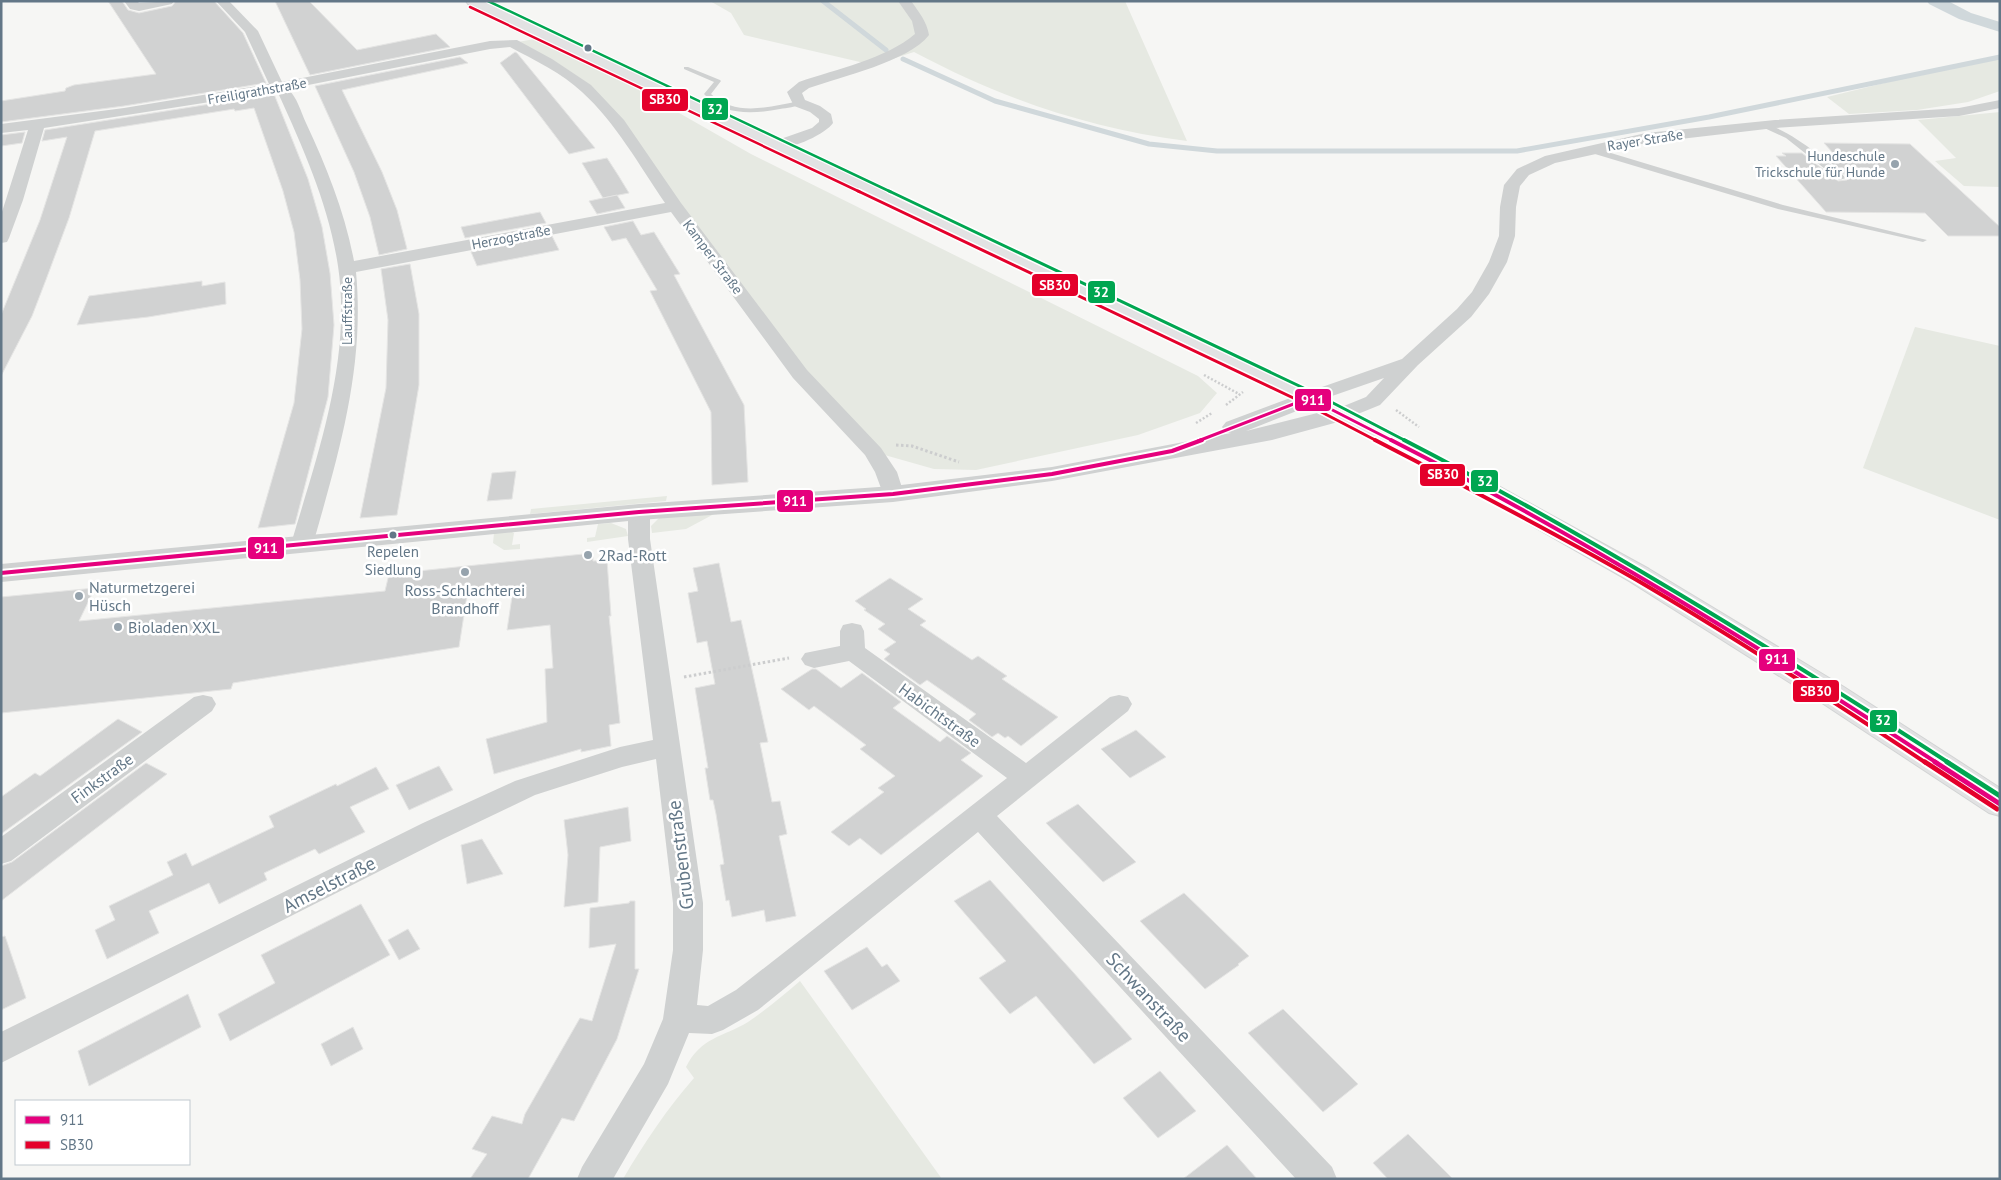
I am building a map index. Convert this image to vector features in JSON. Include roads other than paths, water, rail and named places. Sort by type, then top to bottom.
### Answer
[{"type":"main road","points":[[473,1],[1268,378],[1491,492],[1640,575],[1833,695],[2000,804]]},
{"type":"street","points":[[130,1],[134,6],[145,7],[168,1]]},
{"type":"street","name":"Lauffstraße","points":[[222,1],[251,31],[278,88],[285,93],[310,146],[337,222],[347,268],[349,298],[342,395],[327,458],[302,544]]},
{"type":"street","points":[[776,145],[817,131],[826,123],[826,117],[815,109],[799,103],[794,92],[804,85],[899,52],[916,43],[922,35],[922,26],[904,1]]},
{"type":"street","name":"Freiligrathstraße","points":[[1,129],[278,88],[490,45],[512,43]]},
{"type":"street","name":"Kamper Straße","points":[[512,43],[547,62],[586,88],[619,123],[675,206],[800,374],[874,452],[886,472],[893,494]]},
{"type":"street","name":"Rayer Straße","points":[[1340,414],[1373,401],[1411,361],[1464,313],[1480,294],[1498,262],[1507,236],[1508,207],[1512,185],[1523,172],[1550,159],[1588,149],[1646,138],[1762,125],[1959,112],[2000,104]]},
{"type":"street","points":[[1,238],[8,201],[37,125]]},
{"type":"street","name":"Herzogstraße","points":[[347,268],[675,206]]},
{"type":"street","name":"Rayer Straße","points":[[1309,398],[1411,361]]},
{"type":"street","points":[[1172,451],[1309,398]]},
{"type":"street","points":[[1,573],[639,512],[893,494],[1052,474],[1272,433],[1340,414]]},
{"type":"street","name":"Grubenstraße","points":[[594,1179],[656,1073],[679,1019],[688,950],[688,903],[683,858],[639,540],[639,512]]},
{"type":"street","name":"Habichtstraße","points":[[814,659],[852,641],[1028,778]]},
{"type":"street","name":"Finkstraße","points":[[1,853],[203,704]]},
{"type":"street","points":[[679,1019],[712,1020],[747,1000],[1119,704]]},
{"type":"street","name":"Amselstraße","points":[[1,1048],[433,831],[525,788],[620,757],[666,746]]},
{"type":"street","name":"Schwanstraße","points":[[979,814],[1320,1179]]},
{"type":"lane","points":[[686,68],[718,81],[706,94],[711,100],[729,107],[747,110],[799,103]]},
{"type":"lane","points":[[1762,125],[1795,140],[1842,178]]},
{"type":"lane","points":[[1588,149],[1781,207],[1923,240]]},
{"type":"waterway","points":[[823,1],[886,50]]},
{"type":"waterway","points":[[1935,1],[1965,16],[2000,27]]},
{"type":"waterway","points":[[903,59],[995,101],[1149,144],[1217,151],[1517,151],[1709,117],[2000,57]]},
{"type":"place","name":"Hundeschule Trickschule für Hunde","points":[[1895,164]]},
{"type":"place","name":"Repelen Siedlung","points":[[393,535]]},
{"type":"place","name":"2Rad-Rott","points":[[588,555]]},
{"type":"place","name":"Ross-Schlachterei Brandhoff","points":[[465,572]]},
{"type":"place","name":"Naturmetzgerei Hüsch","points":[[79,596]]},
{"type":"place","name":"Bioladen XXL","points":[[118,627]]}]
